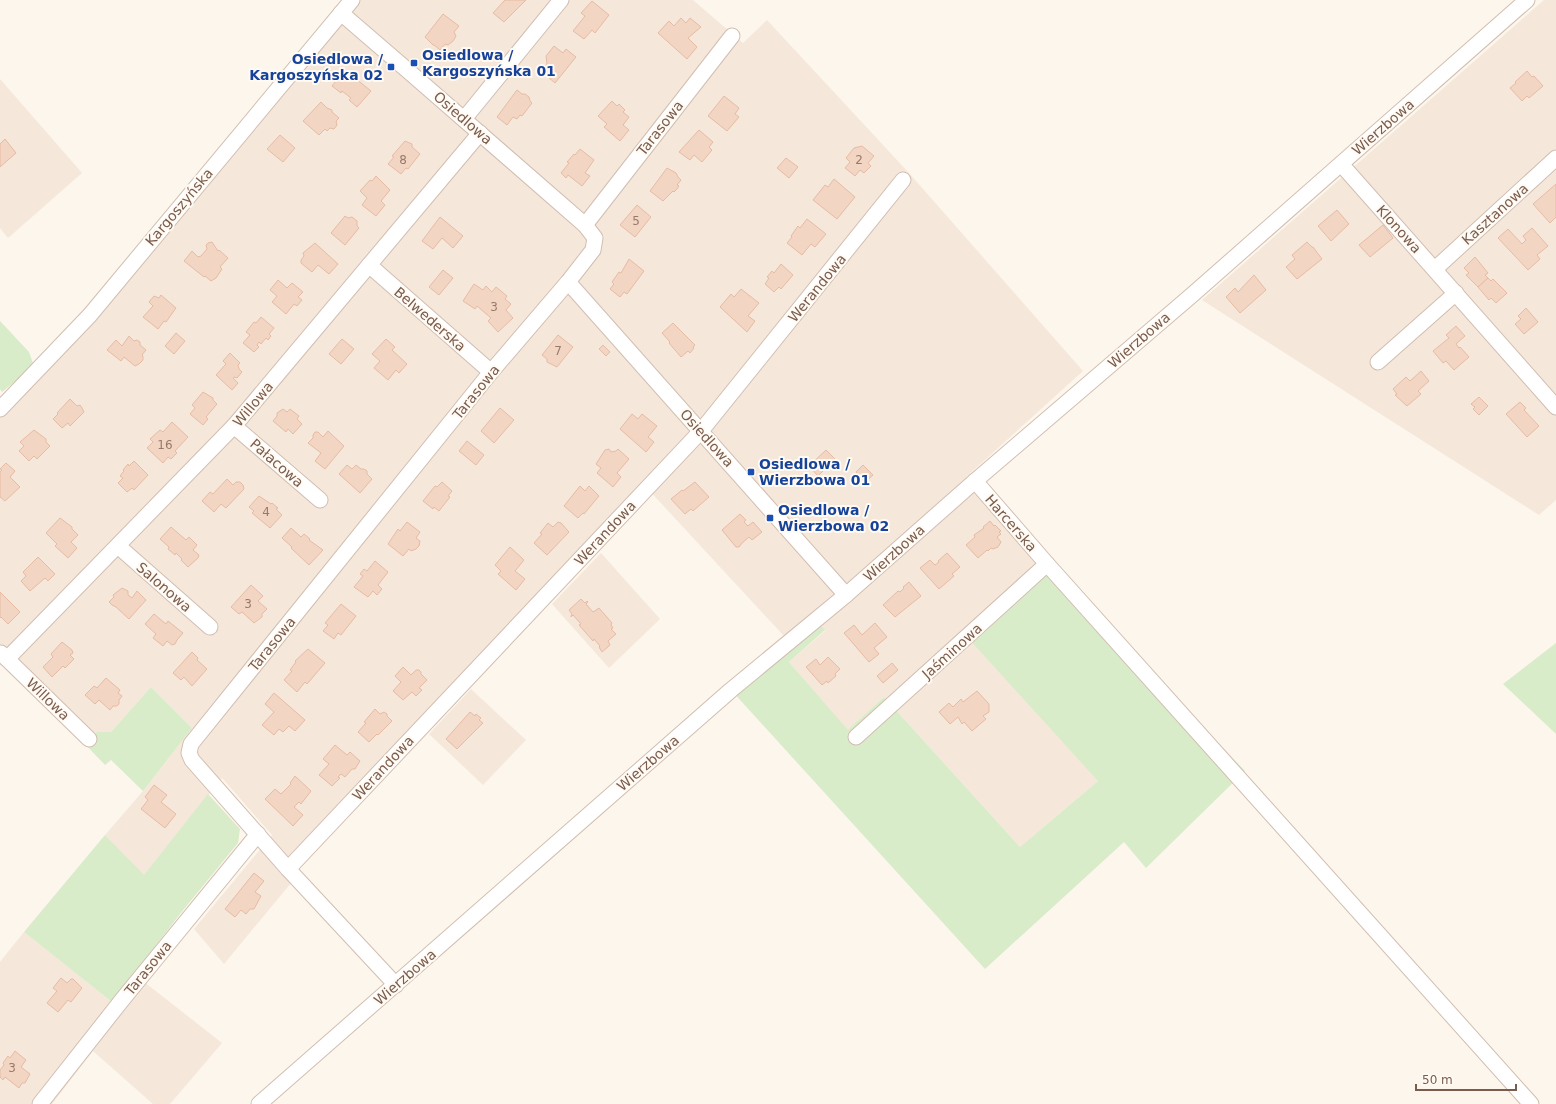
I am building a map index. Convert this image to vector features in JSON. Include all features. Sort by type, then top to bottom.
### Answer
[{"type":"street","name":"Kargoszyńska","points":[[0,409],[90,315],[352,0]]},
{"type":"street","points":[[464,119],[561,0]]},
{"type":"street","name":"Wierzbowa","points":[[260,1104],[731,690],[846,595],[975,481],[1180,305],[1527,0]]},
{"type":"street","name":"Osiedlowa","points":[[341,13],[585,225]]},
{"type":"street","name":"Tarasowa","points":[[40,1104],[127,994],[258,834],[192,760],[189,753],[191,744],[491,372],[568,282],[593,250],[595,238],[585,225],[732,36]]},
{"type":"street","name":"Willowa","points":[[89,739],[4,656],[118,546],[234,426],[480,133]]},
{"type":"street","name":"Kasztanowa","points":[[1435,269],[1556,158]]},
{"type":"street","name":"Klonowa","points":[[1341,164],[1556,407]]},
{"type":"street","name":"Werandowa","points":[[288,869],[701,431],[904,180]]},
{"type":"street","name":"Belwederska","points":[[369,265],[491,372]]},
{"type":"street","name":"Osiedlowa","points":[[568,282],[846,595]]},
{"type":"street","points":[[1378,362],[1456,294]]},
{"type":"street","name":"Pałacowa","points":[[234,426],[320,500]]},
{"type":"street","name":"Harcerska","points":[[975,481],[1047,564],[1531,1104]]},
{"type":"street","name":"Salonowa","points":[[118,546],[210,627]]},
{"type":"street","name":"Jaśminowa","points":[[856,737],[1047,564]]},
{"type":"street","points":[[258,834],[288,869],[396,985]]},
{"type":"shaded area","points":[[352,0],[693,0],[743,43],[767,20],[909,173],[1083,371],[966,477],[1041,563],[1098,781],[1020,847],[884,697],[848,731],[789,662],[825,631],[812,613],[784,636],[646,487],[289,869],[296,877],[224,964],[194,929],[272,835],[222,778],[144,876],[105,835],[143,791],[192,728],[151,687],[111,732],[96,733],[85,743],[0,662],[0,400],[131,264]]},
{"type":"shaded area","points":[[1544,0],[1556,0],[1556,500],[1539,515],[1202,300]]},
{"type":"shaded area","points":[[0,79],[82,173],[8,238],[0,228]]},
{"type":"shaded area","points":[[601,553],[660,619],[609,668],[552,604]]},
{"type":"shaded area","points":[[471,689],[526,740],[483,785],[429,734]]},
{"type":"shaded area","points":[[24,932],[112,1002],[134,974],[222,1043],[170,1104],[153,1104],[93,1051],[52,1104],[0,1104],[0,962]]},
{"type":"green space","points":[[0,321],[29,352],[34,366],[2,392],[0,389]]},
{"type":"green space","points":[[1047,564],[1245,771],[1146,868],[1124,842],[985,969],[731,690],[816,620],[825,630],[789,662],[848,730],[884,697],[1020,847],[1098,781],[967,637]]},
{"type":"green space","points":[[1556,643],[1556,734],[1503,684]]},
{"type":"green space","points":[[151,687],[192,728],[143,791],[111,760],[105,765],[86,745],[97,732],[111,732]]},
{"type":"green space","points":[[208,794],[240,829],[238,843],[180,914],[112,1002],[24,932],[105,835],[144,875]]},
{"type":"building","points":[[505,0],[526,0],[504,22],[493,13]]},
{"type":"building","points":[[592,1],[609,15],[595,33],[592,30],[584,39],[573,31],[585,16],[581,13]]},
{"type":"building","points":[[443,14],[459,26],[454,32],[456,36],[453,41],[448,45],[445,44],[440,50],[425,37]]},
{"type":"building","points":[[681,18],[686,23],[690,18],[701,27],[688,38],[697,47],[687,59],[658,33],[669,21],[674,26]]},
{"type":"building","points":[[554,46],[563,53],[566,49],[576,57],[555,83],[541,71],[547,64],[546,56]]},
{"type":"building","points":[[345,70],[371,91],[357,107],[349,100],[351,98],[332,86]]},
{"type":"building","points":[[1527,71],[1543,86],[1529,98],[1527,96],[1522,101],[1510,88]]},
{"type":"building","points":[[517,90],[529,97],[532,103],[522,116],[520,115],[517,119],[513,117],[507,125],[497,117]]},
{"type":"building","points":[[724,96],[739,108],[735,114],[739,117],[727,131],[708,116]]},
{"type":"building","points":[[612,101],[617,106],[619,104],[625,110],[623,112],[629,117],[623,125],[629,130],[620,141],[604,127],[607,124],[598,116]]},
{"type":"building","points":[[321,102],[327,108],[332,110],[332,112],[339,118],[336,121],[337,125],[334,129],[330,128],[327,131],[325,129],[319,135],[303,121]]},
{"type":"building","points":[[699,130],[713,142],[709,147],[712,150],[702,162],[694,155],[690,160],[679,152]]},
{"type":"building","points":[[280,135],[295,148],[283,162],[267,149]]},
{"type":"building","points":[[5,139],[16,153],[0,167],[0,144]]},
{"type":"building","points":[[405,141],[412,144],[412,147],[420,154],[408,169],[406,168],[401,174],[388,164],[394,157],[392,156]]},
{"type":"building","points":[[862,146],[874,156],[868,163],[871,166],[864,173],[860,170],[855,176],[845,168],[850,162],[846,158],[854,148]]},
{"type":"building","points":[[580,149],[594,160],[585,173],[590,176],[582,186],[568,175],[566,178],[561,173],[569,163],[567,162]]},
{"type":"building","points":[[786,158],[798,167],[789,178],[777,168]]},
{"type":"building","points":[[667,168],[676,173],[681,180],[677,185],[679,186],[677,189],[663,201],[650,191]]},
{"type":"building","points":[[376,176],[390,190],[381,201],[385,205],[376,216],[362,205],[367,198],[360,191]]},
{"type":"building","points":[[834,179],[855,197],[837,219],[813,200],[825,185],[828,187]]},
{"type":"building","points":[[1556,184],[1556,217],[1550,223],[1533,204]]},
{"type":"building","points":[[637,205],[651,217],[635,237],[620,225]]},
{"type":"building","points":[[1337,210],[1349,224],[1331,241],[1318,226]]},
{"type":"building","points":[[345,216],[348,218],[352,217],[357,221],[357,226],[359,228],[345,245],[331,233]]},
{"type":"building","points":[[440,217],[463,236],[453,248],[442,238],[433,249],[422,241]]},
{"type":"building","points":[[807,219],[826,234],[815,247],[811,244],[802,255],[787,243],[798,226],[800,228]]},
{"type":"building","points":[[1383,225],[1393,238],[1370,257],[1359,245]]},
{"type":"building","points":[[1532,228],[1548,246],[1537,255],[1540,259],[1528,270],[1498,238],[1508,229],[1522,244],[1526,240],[1523,236]]},
{"type":"building","points":[[212,242],[218,251],[219,250],[228,258],[220,267],[222,269],[216,278],[211,281],[184,261],[192,251],[198,257],[201,256],[207,249],[206,245]]},
{"type":"building","points":[[1307,242],[1322,259],[1297,279],[1286,267],[1295,259],[1292,255]]},
{"type":"building","points":[[315,243],[338,264],[329,274],[318,265],[312,272],[301,263],[304,256],[303,253]]},
{"type":"building","points":[[1475,257],[1488,273],[1485,275],[1488,278],[1478,287],[1466,275],[1469,273],[1464,268]]},
{"type":"building","points":[[629,259],[644,271],[627,294],[624,292],[620,297],[610,289],[614,284],[612,282],[619,272],[621,273]]},
{"type":"building","points":[[781,264],[793,275],[781,289],[779,287],[774,292],[765,284],[769,278],[767,277],[772,271],[774,273]]},
{"type":"building","points":[[443,270],[453,278],[439,295],[429,287]]},
{"type":"building","points":[[1254,275],[1266,290],[1240,313],[1226,297],[1235,288],[1238,292]]},
{"type":"building","points":[[1488,278],[1491,281],[1493,279],[1507,293],[1496,303],[1491,298],[1489,300],[1478,287]]},
{"type":"building","points":[[278,280],[287,288],[292,283],[303,292],[298,297],[302,300],[297,306],[294,304],[286,314],[272,302],[277,296],[270,290]]},
{"type":"building","points":[[474,284],[483,290],[486,286],[492,292],[496,287],[507,296],[505,299],[511,304],[506,310],[513,318],[498,332],[488,321],[491,318],[477,306],[475,309],[463,301]]},
{"type":"building","points":[[741,289],[759,303],[748,316],[755,321],[747,332],[720,307],[731,294],[734,297]]},
{"type":"building","points":[[161,295],[176,308],[166,322],[164,321],[158,329],[143,317],[153,306],[149,302],[154,296],[159,298]]},
{"type":"building","points":[[1526,308],[1538,322],[1524,334],[1515,324],[1521,319],[1518,316]]},
{"type":"building","points":[[261,317],[274,328],[269,334],[271,336],[268,340],[266,338],[261,344],[259,342],[257,345],[259,347],[254,352],[243,343],[250,335],[246,332],[254,322],[256,323]]},
{"type":"building","points":[[673,323],[695,345],[690,353],[688,351],[681,357],[662,333]]},
{"type":"building","points":[[1456,326],[1465,336],[1456,344],[1469,357],[1454,370],[1446,361],[1443,363],[1433,351],[1449,338],[1446,335]]},
{"type":"building","points":[[176,333],[185,341],[174,354],[165,346]]},
{"type":"building","points":[[558,335],[573,347],[557,367],[547,362],[547,359],[542,355]]},
{"type":"building","points":[[129,336],[134,341],[137,340],[140,342],[140,345],[146,350],[142,355],[143,360],[135,366],[124,357],[121,361],[107,350],[116,340],[122,346]]},
{"type":"building","points":[[342,339],[354,349],[341,364],[329,354]]},
{"type":"building","points":[[386,339],[395,347],[392,350],[407,364],[399,373],[396,370],[388,380],[374,368],[380,361],[372,354]]},
{"type":"building","points":[[603,345],[610,352],[606,356],[599,349]]},
{"type":"building","points":[[230,353],[240,363],[238,365],[242,372],[237,378],[233,378],[238,383],[232,390],[216,375],[226,364],[223,361]]},
{"type":"building","points":[[1421,371],[1429,381],[1418,391],[1421,394],[1407,406],[1395,395],[1397,394],[1393,389],[1406,377],[1410,381]]},
{"type":"building","points":[[203,392],[213,398],[217,404],[206,417],[208,419],[203,425],[190,414],[195,408],[192,405]]},
{"type":"building","points":[[1479,397],[1488,406],[1479,415],[1473,409],[1475,407],[1471,404]]},
{"type":"building","points":[[70,399],[77,406],[80,405],[84,412],[70,426],[68,423],[62,428],[53,419]]},
{"type":"building","points":[[1520,402],[1526,408],[1524,410],[1539,426],[1527,437],[1506,414]]},
{"type":"building","points":[[500,408],[514,420],[494,443],[481,431]]},
{"type":"building","points":[[283,409],[287,412],[290,409],[299,416],[297,419],[302,424],[293,434],[288,429],[286,432],[273,421],[277,416],[277,413]]},
{"type":"building","points":[[632,414],[638,419],[642,414],[657,426],[648,437],[654,442],[646,452],[620,429]]},
{"type":"building","points":[[172,422],[188,437],[175,451],[177,453],[171,459],[168,457],[163,463],[147,448],[153,442],[150,439],[160,430],[163,432]]},
{"type":"building","points":[[34,430],[46,439],[46,442],[50,446],[37,459],[34,456],[29,461],[19,451],[24,446],[20,442]]},
{"type":"building","points":[[328,431],[344,446],[325,469],[315,461],[321,453],[308,443],[313,438],[315,432],[318,432],[323,437]]},
{"type":"building","points":[[467,441],[484,455],[476,465],[459,451]]},
{"type":"building","points":[[609,449],[611,452],[618,449],[629,459],[617,473],[621,477],[613,487],[597,473],[601,468],[596,464],[605,450]]},
{"type":"building","points":[[826,450],[835,459],[818,476],[809,466]]},
{"type":"building","points":[[134,461],[148,475],[134,490],[132,488],[127,492],[118,483],[123,478],[120,476],[124,471],[123,470],[128,464],[129,466]]},
{"type":"building","points":[[6,463],[15,471],[10,477],[20,487],[5,501],[0,497],[0,472],[2,470],[0,469]]},
{"type":"building","points":[[347,465],[352,469],[356,465],[361,469],[364,469],[372,479],[360,493],[339,474]]},
{"type":"building","points":[[863,465],[873,475],[865,482],[856,472]]},
{"type":"building","points":[[227,479],[233,485],[236,482],[240,482],[244,489],[226,508],[221,504],[214,512],[202,501],[210,492],[213,494]]},
{"type":"building","points":[[442,482],[452,491],[448,496],[450,497],[439,511],[434,507],[433,509],[423,501],[435,486],[437,487]]},
{"type":"building","points":[[695,482],[709,497],[693,511],[691,509],[685,514],[671,499]]},
{"type":"building","points":[[580,486],[585,491],[589,486],[599,496],[584,514],[583,513],[578,518],[564,506]]},
{"type":"building","points":[[259,496],[271,504],[272,503],[278,508],[276,509],[282,515],[270,528],[252,513],[254,511],[249,507]]},
{"type":"building","points":[[740,514],[746,520],[744,522],[748,526],[753,522],[762,532],[752,540],[749,537],[739,547],[736,547],[722,530]]},
{"type":"building","points":[[60,518],[72,527],[78,535],[71,542],[77,548],[68,558],[55,546],[57,544],[46,533]]},
{"type":"building","points":[[990,521],[1001,531],[999,532],[1001,534],[997,537],[1001,542],[998,547],[993,549],[991,548],[988,551],[987,550],[978,558],[966,545],[975,537],[974,535],[984,528],[983,527]]},
{"type":"building","points":[[407,522],[420,532],[416,538],[420,541],[419,546],[416,549],[411,551],[409,549],[403,556],[388,544],[398,529],[400,531]]},
{"type":"building","points":[[558,522],[561,523],[569,532],[547,555],[534,543],[542,534],[540,533],[548,523],[553,527]]},
{"type":"building","points":[[171,527],[186,540],[189,537],[197,545],[193,550],[199,555],[198,558],[188,567],[176,553],[175,555],[168,549],[169,547],[160,539]]},
{"type":"building","points":[[291,528],[301,537],[304,534],[310,539],[309,540],[323,550],[309,565],[282,538]]},
{"type":"building","points":[[510,547],[524,560],[515,571],[525,579],[516,590],[498,574],[501,571],[495,565]]},
{"type":"building","points":[[947,553],[960,567],[952,574],[954,576],[939,589],[920,568],[930,560],[935,565]]},
{"type":"building","points":[[38,557],[55,574],[48,581],[45,578],[30,591],[21,581],[26,576],[23,572]]},
{"type":"building","points":[[375,561],[388,572],[378,585],[382,589],[377,595],[373,591],[368,597],[354,587],[363,576],[360,574],[364,569],[367,571]]},
{"type":"building","points":[[909,582],[921,596],[895,617],[883,605],[898,591],[900,592]]},
{"type":"building","points":[[251,585],[263,596],[258,601],[267,609],[262,614],[262,617],[254,623],[242,612],[239,614],[231,607]]},
{"type":"building","points":[[122,588],[128,591],[128,595],[132,598],[137,591],[146,600],[129,619],[109,602],[114,597],[113,595]]},
{"type":"building","points":[[0,592],[20,612],[8,624],[1,617],[0,618]]},
{"type":"building","points":[[581,599],[585,603],[587,601],[588,602],[586,604],[593,612],[599,608],[612,623],[611,625],[613,628],[611,629],[616,634],[608,641],[610,645],[602,652],[599,647],[600,646],[594,639],[593,641],[579,625],[581,624],[573,615],[571,617],[572,614],[569,610]]},
{"type":"building","points":[[341,604],[356,616],[341,635],[338,633],[334,639],[323,631],[328,625],[325,623]]},
{"type":"building","points":[[154,614],[166,624],[168,621],[183,633],[175,644],[172,645],[167,641],[163,646],[153,638],[156,634],[145,624]]},
{"type":"building","points":[[875,623],[887,637],[874,648],[879,654],[869,662],[844,633],[854,625],[862,635]]},
{"type":"building","points":[[62,642],[72,650],[73,653],[70,655],[74,659],[65,668],[63,666],[52,677],[43,667],[53,657],[51,654]]},
{"type":"building","points":[[308,649],[325,663],[307,684],[305,682],[297,692],[284,680],[292,671],[290,670],[296,662],[295,661]]},
{"type":"building","points":[[192,652],[198,658],[197,660],[207,669],[192,686],[184,677],[181,680],[173,673]]},
{"type":"building","points":[[828,657],[840,669],[835,674],[836,676],[828,683],[827,681],[822,685],[806,667],[816,659],[820,665]]},
{"type":"building","points":[[892,663],[898,670],[883,683],[877,676]]},
{"type":"building","points":[[403,667],[411,675],[416,670],[419,670],[427,680],[419,688],[422,690],[416,696],[412,692],[403,700],[393,691],[401,682],[395,676]]},
{"type":"building","points":[[106,678],[120,690],[118,693],[122,696],[119,700],[119,704],[117,706],[113,706],[110,710],[99,700],[95,704],[85,695],[94,686],[97,688]]},
{"type":"building","points":[[977,691],[989,704],[989,712],[983,716],[986,719],[972,731],[964,722],[962,724],[958,717],[950,724],[939,712],[949,703],[953,707],[961,699],[963,702]]},
{"type":"building","points":[[274,693],[305,720],[295,731],[289,726],[283,732],[279,729],[274,735],[262,725],[274,712],[265,704]]},
{"type":"building","points":[[375,709],[380,714],[384,712],[387,714],[392,721],[369,742],[358,732]]},
{"type":"building","points":[[470,712],[481,718],[479,720],[483,723],[457,749],[446,739]]},
{"type":"building","points":[[335,745],[347,755],[350,752],[360,761],[355,769],[352,769],[345,777],[341,774],[338,777],[340,778],[332,786],[319,775],[329,764],[323,759]]},
{"type":"building","points":[[295,776],[311,791],[301,804],[299,802],[294,807],[303,815],[293,826],[265,799],[275,789],[281,794],[291,784],[290,783]]},
{"type":"building","points":[[154,785],[167,795],[161,802],[176,814],[165,828],[141,809],[148,800],[145,797]]},
{"type":"building","points":[[254,873],[264,881],[255,892],[261,896],[254,909],[250,909],[246,914],[241,910],[235,917],[225,909]]},
{"type":"building","points":[[61,978],[67,983],[73,979],[82,988],[71,1002],[68,1000],[58,1012],[47,1003],[57,991],[53,988]]},
{"type":"building","points":[[15,1051],[26,1060],[21,1067],[30,1074],[25,1083],[22,1083],[19,1088],[5,1077],[3,1080],[0,1077],[0,1070],[4,1065],[3,1063],[8,1056],[10,1058]]},
{"type":"place","name":"Osiedlowa / Kargoszyńska 01","points":[[414,63]]},
{"type":"place","name":"Osiedlowa / Kargoszyńska 02","points":[[391,67]]},
{"type":"place","name":"Osiedlowa / Wierzbowa 01","points":[[751,472]]},
{"type":"place","name":"Osiedlowa / Wierzbowa 02","points":[[770,518]]}]
